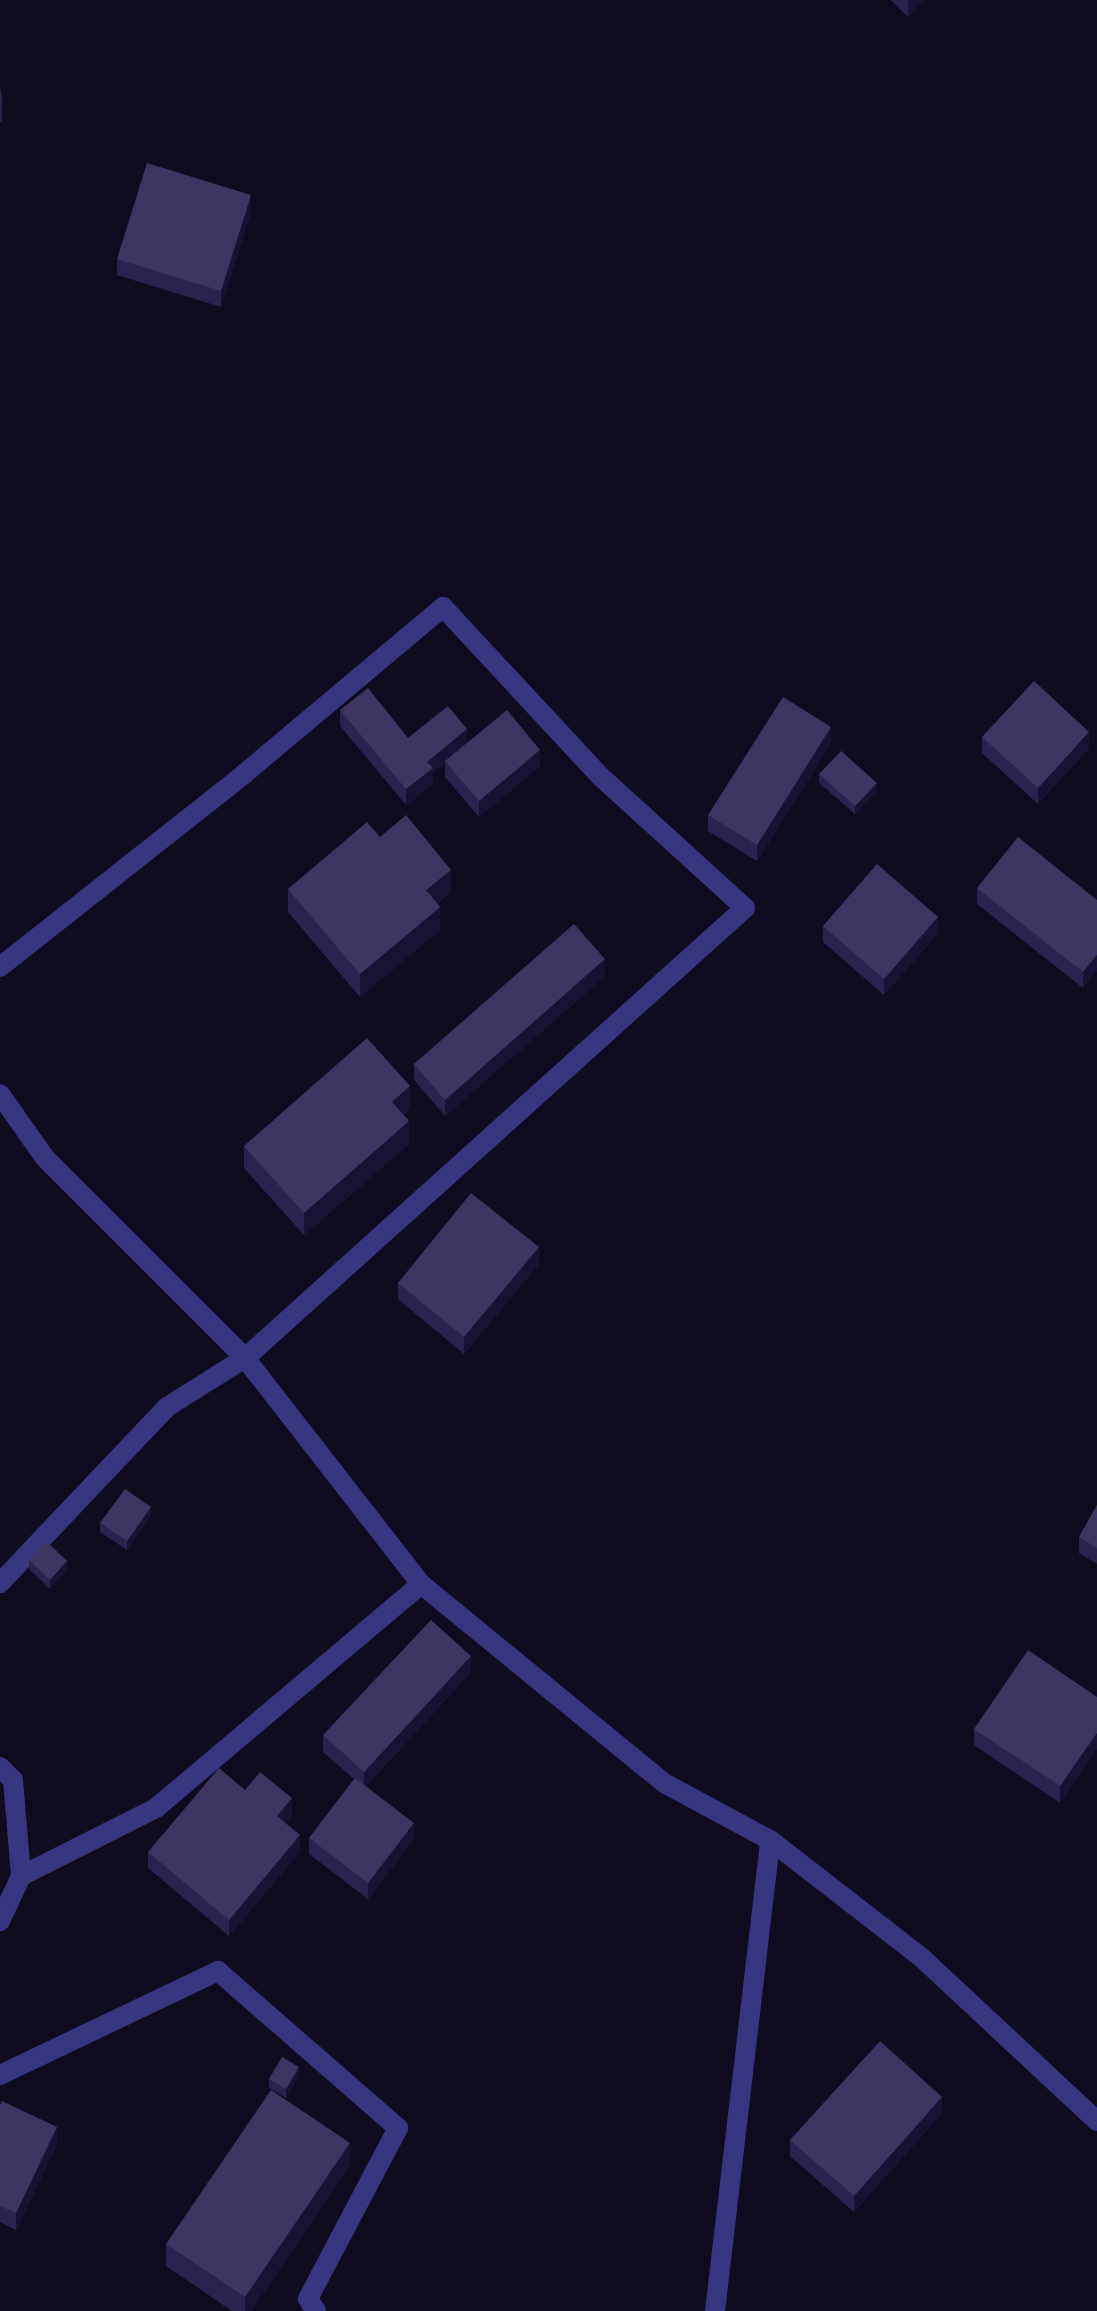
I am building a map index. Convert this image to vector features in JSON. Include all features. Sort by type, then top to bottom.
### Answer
[{"type":"street","points":[[0,967],[244,774],[443,607],[600,776],[745,908],[245,1358],[167,1407],[0,1583]]},
{"type":"street","points":[[0,1094],[45,1158],[245,1358],[421,1584],[664,1783],[770,1840],[922,1958],[1097,2121]]},
{"type":"street","points":[[21,1876],[156,1808],[421,1584]]},
{"type":"street","points":[[0,1767],[13,1780],[21,1876],[0,1921]]},
{"type":"street","points":[[715,2311],[770,1840]]},
{"type":"street","points":[[0,2075],[218,1971],[398,2128],[308,2299],[316,2311]]},
{"type":"building","points":[[147,163],[251,195],[221,291],[117,259]]},
{"type":"building","points":[[1034,681],[1089,732],[1038,788],[982,737]]},
{"type":"building","points":[[368,688],[408,738],[448,706],[467,729],[427,762],[433,768],[406,789],[340,710]]},
{"type":"building","points":[[783,697],[831,727],[757,845],[708,815]]},
{"type":"building","points":[[507,710],[540,750],[479,801],[445,761]]},
{"type":"building","points":[[841,751],[877,783],[855,806],[819,774]]},
{"type":"building","points":[[406,815],[451,870],[426,890],[440,907],[360,974],[288,889],[367,822],[380,837]]},
{"type":"building","points":[[1018,837],[1097,900],[1097,955],[1083,972],[977,888]]},
{"type":"building","points":[[877,864],[938,917],[884,979],[823,926]]},
{"type":"building","points":[[574,924],[605,959],[445,1100],[414,1064]]},
{"type":"building","points":[[367,1038],[410,1086],[392,1102],[409,1121],[304,1213],[244,1146]]},
{"type":"building","points":[[471,1193],[539,1247],[464,1337],[398,1283]]},
{"type":"building","points":[[125,1489],[151,1507],[127,1541],[100,1523]]},
{"type":"building","points":[[1097,1505],[1097,1548],[1079,1537]]},
{"type":"building","points":[[47,1542],[67,1561],[50,1580],[29,1560]]},
{"type":"building","points":[[431,1620],[471,1656],[364,1772],[323,1735]]},
{"type":"building","points":[[1028,1650],[1097,1697],[1097,1733],[1060,1786],[974,1729]]},
{"type":"building","points":[[219,1768],[245,1790],[260,1772],[292,1798],[277,1816],[300,1835],[229,1920],[148,1852]]},
{"type":"building","points":[[355,1778],[414,1823],[368,1883],[309,1838]]},
{"type":"building","points":[[880,2041],[942,2097],[854,2196],[790,2140]]},
{"type":"building","points":[[282,2057],[299,2067],[286,2089],[269,2079]]},
{"type":"building","points":[[271,2090],[350,2143],[245,2297],[166,2244]]},
{"type":"building","points":[[2,2101],[57,2127],[16,2213],[0,2206]]}]
